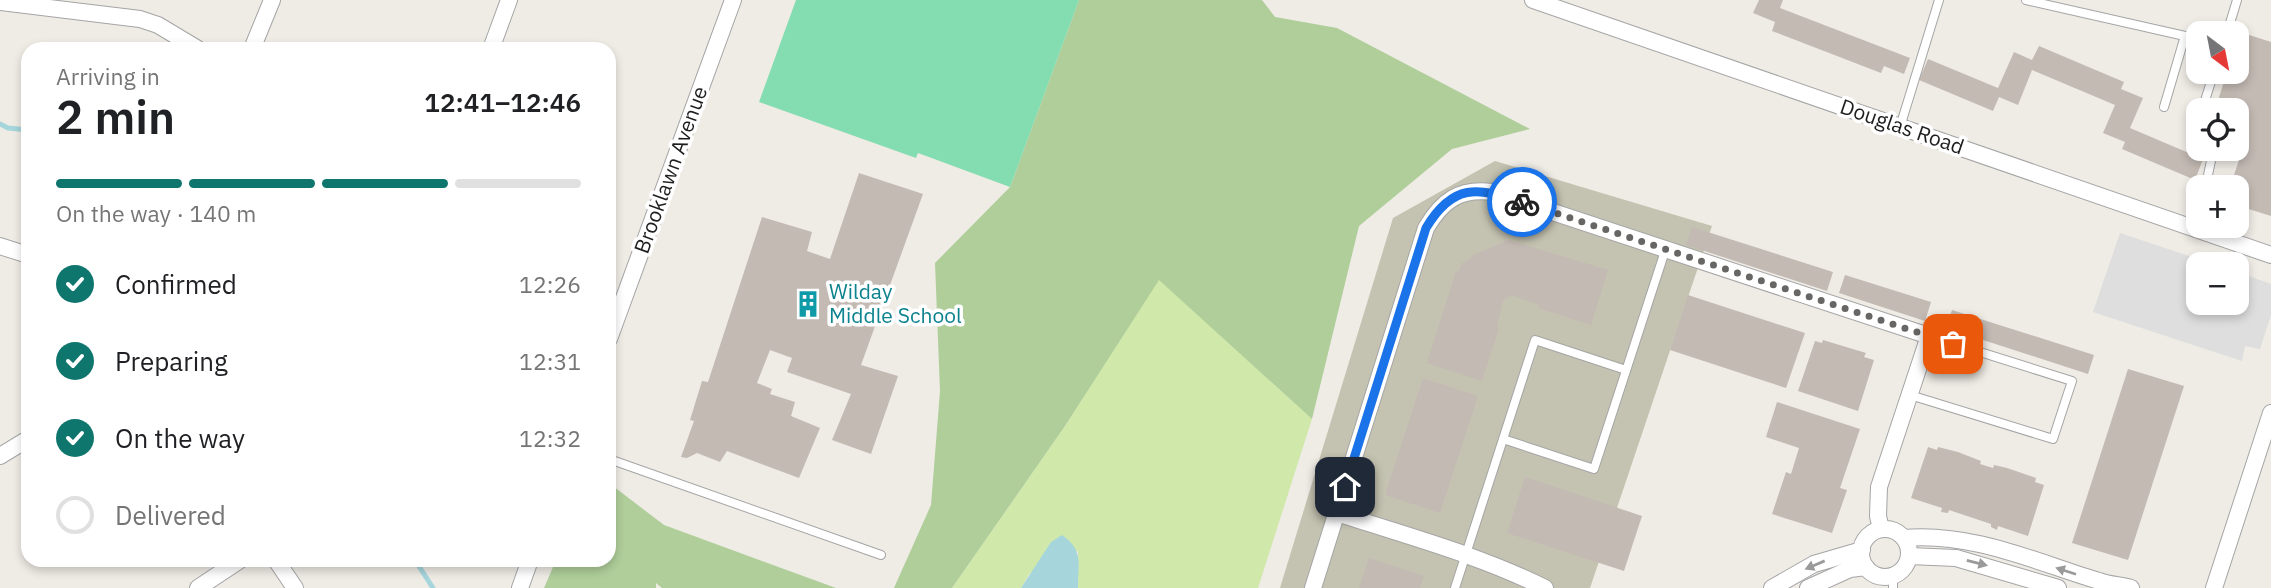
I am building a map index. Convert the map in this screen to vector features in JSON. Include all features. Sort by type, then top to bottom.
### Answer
[{"type":"street","points":[[255,42],[272,0]]},
{"type":"street","points":[[494,42],[509,0]]},
{"type":"street","name":"Brooklawn Avenue","points":[[616,320],[733,0]]},
{"type":"street","name":"Douglas Road","points":[[1533,0],[2271,255]]},
{"type":"street","points":[[0,2],[100,7],[158,25],[186,42]]},
{"type":"street","points":[[1313,588],[1426,228],[1436,211],[1456,197],[1473,190],[1492,192],[1666,248],[1929,337],[1880,487],[1878,516],[1881,529]]},
{"type":"street","points":[[0,246],[21,253]]},
{"type":"street","points":[[2214,588],[2268,433],[2271,413]]},
{"type":"street","points":[[0,456],[21,443]]},
{"type":"street","points":[[1337,513],[1465,555],[1545,588]]},
{"type":"street","points":[[1808,588],[1850,569],[1866,567],[1893,582],[1909,556],[1904,538],[1895,531],[1881,529],[1868,536],[1862,550],[1866,567]]},
{"type":"street","points":[[1904,538],[1920,536],[1989,546],[2103,585],[2131,588]]},
{"type":"street","points":[[1772,588],[1814,565],[1862,550]]},
{"type":"street","points":[[1909,556],[1956,558],[2058,588]]},
{"type":"street","points":[[198,588],[230,567]]},
{"type":"street","points":[[281,567],[296,588]]},
{"type":"street","points":[[520,588],[528,567]]},
{"type":"lane","points":[[1900,127],[1939,0]]},
{"type":"lane","points":[[2026,0],[2185,36],[2164,107]]},
{"type":"lane","points":[[2231,21],[2237,0]]},
{"type":"lane","points":[[2208,175],[2211,161]]},
{"type":"lane","points":[[1503,439],[1594,469],[1666,248]]},
{"type":"lane","points":[[1910,395],[2053,439],[2072,381],[1929,337]]},
{"type":"lane","points":[[1455,588],[1535,340],[1626,370]]},
{"type":"lane","points":[[616,461],[881,555]]},
{"type":"shaded area","points":[[1495,161],[1712,226],[1590,588],[1280,588],[1393,218]]},
{"type":"shaded area","points":[[2120,233],[2186,255],[2186,315],[2249,315],[2249,276],[2271,284],[2271,315],[2260,349],[2245,346],[2242,361],[2093,312]]},
{"type":"green space","points":[[796,0],[1079,0],[1010,187],[918,153],[916,158],[759,102]]},
{"type":"green space","points":[[1079,0],[1262,0],[1275,17],[1337,28],[1530,129],[1452,149],[1359,226],[1312,419],[1159,280],[1065,426],[952,588],[894,588],[931,505],[940,391],[935,263],[1010,187]]},
{"type":"green space","points":[[1159,279],[1312,419],[1258,588],[1078,588],[1078,551],[1030,573],[1021,588],[952,588],[1065,426]]},
{"type":"green space","points":[[616,488],[664,525],[836,588],[662,588],[656,583],[656,588],[544,588],[553,567],[616,567]]},
{"type":"water","points":[[1062,535],[1077,552],[1078,588],[1021,588],[1051,542]]},
{"type":"building","points":[[1759,0],[1783,0],[1780,8],[1910,58],[1904,74],[1884,66],[1881,73],[1772,31],[1775,22],[1753,13]]},
{"type":"building","points":[[2249,35],[2271,42],[2271,216],[2249,209],[2249,175],[2234,175],[2239,161],[2249,161],[2249,98],[2219,98],[2223,84],[2249,84]]},
{"type":"building","points":[[2039,46],[2124,82],[2121,89],[2143,98],[2130,128],[2186,152],[2186,161],[2202,161],[2197,175],[2186,176],[2122,149],[2125,142],[2103,133],[2115,105],[2032,70],[2018,105],[1999,97],[1993,111],[1919,80],[1928,59],[1998,88],[2014,52],[2032,60]]},
{"type":"building","name":"Wilday Middle School","points":[[859,173],[923,194],[861,365],[898,376],[871,454],[832,440],[851,394],[787,372],[792,358],[770,350],[757,383],[772,389],[770,394],[795,402],[791,416],[820,428],[799,478],[727,451],[720,462],[697,453],[687,458],[681,457],[694,421],[690,420],[702,381],[708,382],[762,217],[812,232],[807,251],[830,259]]},
{"type":"building","points":[[1692,227],[1833,272],[1827,291],[1686,245]]},
{"type":"building","points":[[1508,240],[1608,270],[1591,325],[1538,308],[1539,305],[1512,295],[1503,300],[1497,327],[1499,328],[1482,381],[1427,363],[1456,271],[1459,272],[1462,263],[1472,258],[1471,256]]},
{"type":"building","points":[[1845,275],[1931,302],[1925,321],[1839,293]]},
{"type":"building","points":[[1688,295],[1805,333],[1786,388],[1670,350]]},
{"type":"building","points":[[1952,310],[2094,355],[2088,374],[1946,328]]},
{"type":"building","points":[[1823,340],[1866,353],[1864,357],[1874,360],[1858,411],[1798,391],[1815,341],[1822,343]]},
{"type":"building","points":[[2128,369],[2184,386],[2128,560],[2072,543]]},
{"type":"building","points":[[1423,378],[1478,396],[1440,513],[1385,495]]},
{"type":"building","points":[[1777,402],[1860,429],[1840,488],[1847,490],[1832,533],[1772,514],[1786,472],[1791,474],[1799,448],[1766,437]]},
{"type":"building","points":[[1928,447],[1958,452],[1993,468],[1994,465],[2007,468],[2036,478],[2035,482],[2044,485],[2028,536],[1998,526],[1997,530],[1991,527],[1991,524],[1949,510],[1948,513],[1941,512],[1942,508],[1911,498]]},
{"type":"building","points":[[1525,477],[1642,516],[1624,571],[1507,533]]},
{"type":"building","points":[[1369,558],[1424,576],[1420,588],[1359,588]]},
{"type":"waterway","points":[[0,124],[21,129]]},
{"type":"waterway","points":[[420,567],[433,588]]},
{"type":"way so far","points":[[1522,202],[1953,344]]},
{"type":"place","name":"Wilday Middle School","points":[[808,304]]},
{"type":"route","points":[[1345,487],[1426,228],[1436,211],[1456,197],[1473,190],[1492,192],[1522,202]]}]
